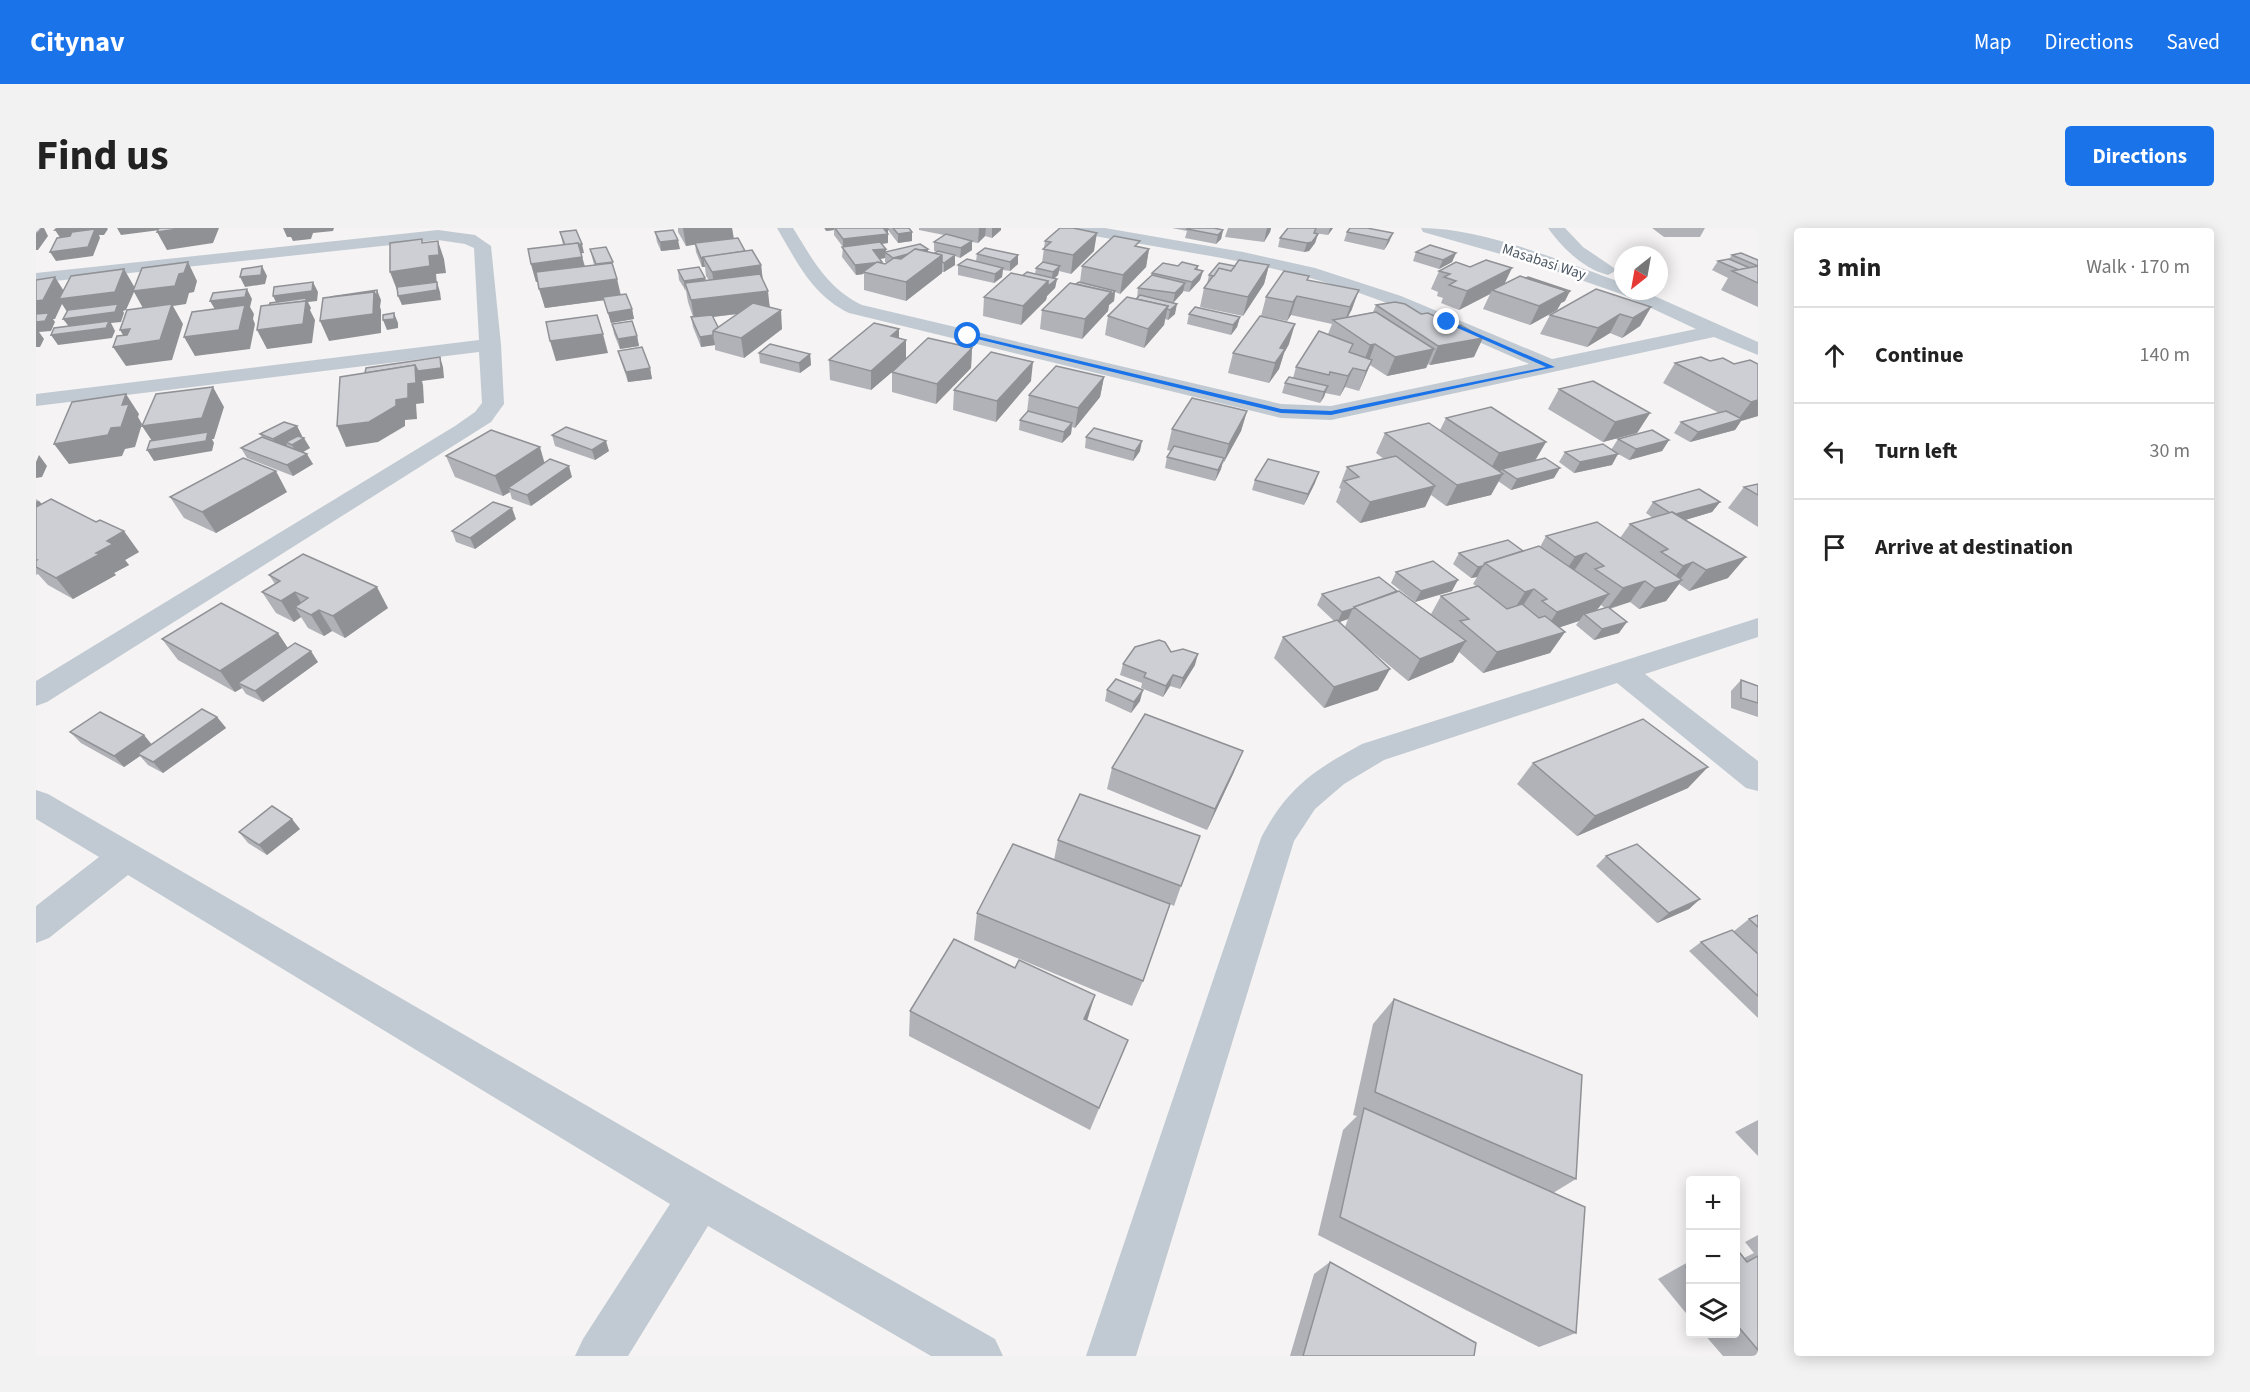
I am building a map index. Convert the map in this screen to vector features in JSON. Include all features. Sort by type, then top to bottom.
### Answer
[{"type":"street","points":[[785,228],[825,291],[836,301],[856,309],[1281,411],[1331,413],[1718,330]]},
{"type":"street","points":[[1078,228],[1284,267],[1338,280],[1384,295],[1552,367]]},
{"type":"street","name":"Masabasi Way","points":[[1429,228],[1538,259],[1614,286]]},
{"type":"street","points":[[1451,228],[1577,251]]},
{"type":"street","points":[[1556,228],[1577,251],[1614,274]]},
{"type":"street","points":[[36,278],[438,235],[456,236],[482,246],[491,345],[493,404],[483,417],[36,695]]},
{"type":"street","points":[[1651,300],[1758,349]]},
{"type":"street","points":[[1654,300],[1659,303]]},
{"type":"street","points":[[36,400],[491,345]]},
{"type":"street","points":[[1112,1356],[1278,838],[1303,800],[1333,775],[1373,752],[1758,627]]},
{"type":"street","points":[[1622,672],[1758,779]]},
{"type":"street","points":[[36,803],[701,1197],[978,1356]]},
{"type":"street","points":[[36,927],[125,857]]},
{"type":"street","points":[[600,1356],[701,1197]]},
{"type":"building","points":[[159,228],[185,228],[157,232]]},
{"type":"building","points":[[835,228],[887,228],[884,229],[888,234],[843,239]]},
{"type":"building","points":[[893,228],[909,228],[912,232],[898,234]]},
{"type":"building","points":[[1060,228],[1097,233],[1073,255],[1043,249],[1051,242],[1045,241]]},
{"type":"building","points":[[1188,228],[1214,228],[1223,230],[1218,235]]},
{"type":"building","points":[[1288,228],[1316,228],[1314,233],[1318,234],[1312,242],[1307,243],[1280,238]]},
{"type":"building","points":[[1350,228],[1367,228],[1393,233],[1388,240],[1347,232]]},
{"type":"building","points":[[95,229],[88,247],[50,252],[57,238],[70,236],[72,232]]},
{"type":"building","points":[[576,230],[582,244],[565,245],[560,232]]},
{"type":"building","points":[[673,230],[678,240],[660,242],[655,232]]},
{"type":"building","points":[[946,234],[972,241],[961,248],[934,242]]},
{"type":"building","points":[[1114,236],[1140,241],[1135,246],[1149,249],[1123,275],[1082,266]]},
{"type":"building","points":[[738,238],[745,251],[701,258],[695,243]]},
{"type":"building","points":[[422,239],[422,243],[438,241],[439,255],[429,256],[430,266],[390,272],[390,243]]},
{"type":"building","points":[[880,242],[886,249],[873,250],[882,262],[855,265],[842,247]]},
{"type":"building","points":[[578,243],[582,257],[531,264],[528,249]]},
{"type":"building","points":[[920,244],[928,249],[915,249],[908,254],[893,258],[885,252]]},
{"type":"building","points":[[1430,245],[1456,253],[1443,260],[1416,252]]},
{"type":"building","points":[[606,247],[613,262],[596,264],[590,249]]},
{"type":"building","points":[[985,248],[1018,255],[1010,262],[977,254]]},
{"type":"building","points":[[915,249],[942,255],[906,282],[863,272],[877,262],[885,264],[894,258],[901,259]]},
{"type":"building","points":[[752,250],[761,265],[712,272],[703,257]]},
{"type":"building","points":[[938,251],[955,255],[944,263],[942,255],[935,253]]},
{"type":"building","points":[[1741,253],[1758,260],[1758,266],[1732,255]]},
{"type":"building","points":[[967,259],[1003,268],[995,274],[958,265]]},
{"type":"building","points":[[1729,259],[1750,268],[1739,270],[1718,261]]},
{"type":"building","points":[[1239,260],[1269,265],[1248,297],[1204,288],[1219,268],[1231,271]]},
{"type":"building","points":[[1486,260],[1512,268],[1467,291],[1449,285],[1456,281],[1444,277],[1450,274],[1439,271],[1456,262],[1470,267]]},
{"type":"building","points":[[188,262],[184,273],[179,274],[175,286],[133,291],[142,268]]},
{"type":"building","points":[[1043,262],[1060,266],[1053,272],[1036,268]]},
{"type":"building","points":[[1182,262],[1198,266],[1195,269],[1203,271],[1192,282],[1152,273],[1163,263],[1178,266]]},
{"type":"building","points":[[612,263],[617,279],[539,289],[536,272]]},
{"type":"building","points":[[1219,263],[1235,266],[1231,271],[1219,268],[1214,276],[1209,275]]},
{"type":"building","points":[[262,266],[261,275],[240,277],[242,269]]},
{"type":"building","points":[[1758,266],[1758,283],[1732,271]]},
{"type":"building","points":[[699,267],[705,278],[684,281],[678,270]]},
{"type":"building","points":[[124,269],[115,292],[59,299],[71,276]]},
{"type":"building","points":[[1284,271],[1309,276],[1307,280],[1359,290],[1350,307],[1297,296],[1293,302],[1266,297]]},
{"type":"building","points":[[1027,272],[1057,279],[1048,286],[1048,281],[1022,276]]},
{"type":"building","points":[[1011,273],[1048,281],[1023,306],[984,297]]},
{"type":"building","points":[[760,274],[768,291],[691,300],[685,283]]},
{"type":"building","points":[[1152,275],[1185,283],[1175,293],[1138,288]]},
{"type":"building","points":[[1520,276],[1567,291],[1539,306],[1492,290]]},
{"type":"building","points":[[55,277],[43,300],[36,301],[36,280]]},
{"type":"building","points":[[1526,278],[1570,291],[1566,294],[1567,291]]},
{"type":"building","points":[[313,282],[312,291],[273,296],[274,287]]},
{"type":"building","points":[[437,282],[437,290],[398,296],[397,287]]},
{"type":"building","points":[[1079,282],[1115,291],[1111,295],[1111,292],[1076,284]]},
{"type":"building","points":[[1070,283],[1111,292],[1085,319],[1042,310]]},
{"type":"building","points":[[247,289],[245,297],[210,301],[213,293]]},
{"type":"building","points":[[1596,289],[1614,295],[1614,300],[1630,300],[1651,307],[1633,318],[1620,314],[1598,328],[1550,315]]},
{"type":"building","points":[[377,290],[377,297],[374,292],[330,297]]},
{"type":"building","points":[[374,292],[373,314],[320,321],[323,298]]},
{"type":"building","points":[[626,294],[632,309],[608,313],[603,297]]},
{"type":"building","points":[[1140,295],[1177,304],[1170,310],[1167,309],[1168,306],[1136,299]]},
{"type":"building","points":[[1127,297],[1168,306],[1148,329],[1108,316]]},
{"type":"building","points":[[306,298],[306,301],[269,306],[270,303]]},
{"type":"building","points":[[306,301],[303,324],[257,330],[261,306]]},
{"type":"building","points":[[1395,302],[1405,304],[1421,314],[1428,313],[1456,326],[1461,325],[1483,338],[1438,346],[1376,305]]},
{"type":"building","points":[[753,303],[781,310],[741,338],[713,331]]},
{"type":"building","points":[[118,304],[115,312],[63,319],[68,310]]},
{"type":"building","points":[[172,304],[160,340],[113,347],[117,336],[127,335],[130,329],[120,330],[127,310]]},
{"type":"building","points":[[245,305],[239,330],[184,337],[192,312]]},
{"type":"building","points":[[1195,307],[1240,317],[1233,325],[1189,314]]},
{"type":"building","points":[[1376,312],[1434,349],[1395,357],[1375,344],[1370,345],[1333,320]]},
{"type":"building","points":[[49,313],[45,321],[36,322],[36,314]]},
{"type":"building","points":[[394,313],[394,319],[383,320],[383,315]]},
{"type":"building","points":[[597,315],[603,334],[550,341],[546,322]]},
{"type":"building","points":[[712,315],[718,327],[713,331],[713,335],[700,337],[691,317]]},
{"type":"building","points":[[1260,316],[1295,324],[1280,348],[1285,349],[1275,363],[1233,353]]},
{"type":"building","points":[[109,321],[106,328],[51,335],[54,328]]},
{"type":"building","points":[[632,321],[637,336],[618,339],[612,324]]},
{"type":"building","points":[[874,323],[899,329],[891,336],[906,340],[871,371],[829,360]]},
{"type":"building","points":[[1319,331],[1353,344],[1349,352],[1372,360],[1366,371],[1353,368],[1348,376],[1330,372],[1329,375],[1296,367]]},
{"type":"building","points":[[928,338],[972,348],[937,384],[892,372]]},
{"type":"building","points":[[770,344],[810,354],[799,363],[759,353]]},
{"type":"building","points":[[642,347],[650,368],[626,372],[618,351]]},
{"type":"building","points":[[991,352],[1033,362],[997,401],[954,390]]},
{"type":"building","points":[[440,357],[441,368],[418,371],[415,365],[365,373],[366,368]]},
{"type":"building","points":[[1701,357],[1710,361],[1723,358],[1734,364],[1750,360],[1758,364],[1758,400],[1751,402],[1675,363]]},
{"type":"building","points":[[415,365],[416,383],[408,384],[408,398],[396,400],[396,406],[369,422],[337,426],[340,377]]},
{"type":"building","points":[[1056,366],[1104,377],[1078,408],[1029,395]]},
{"type":"building","points":[[1289,377],[1328,386],[1324,392],[1285,383]]},
{"type":"building","points":[[1593,381],[1650,413],[1615,422],[1559,389]]},
{"type":"building","points":[[213,387],[202,418],[142,426],[156,394]]},
{"type":"building","points":[[126,394],[122,405],[129,404],[121,427],[111,428],[108,435],[54,444],[72,402]]},
{"type":"building","points":[[1192,398],[1247,411],[1229,444],[1172,429]]},
{"type":"building","points":[[1491,407],[1546,442],[1499,453],[1446,418]]},
{"type":"building","points":[[1028,411],[1072,423],[1064,432],[1020,420]]},
{"type":"building","points":[[1726,411],[1742,419],[1698,432],[1681,422]]},
{"type":"building","points":[[284,422],[297,426],[273,439],[260,434]]},
{"type":"building","points":[[1429,423],[1503,474],[1457,485],[1385,433]]},
{"type":"building","points":[[566,427],[606,441],[592,450],[552,435]]},
{"type":"building","points":[[1094,428],[1142,441],[1135,451],[1086,437]]},
{"type":"building","points":[[491,430],[540,447],[495,476],[446,456]]},
{"type":"building","points":[[1652,430],[1669,440],[1636,449],[1618,439]]},
{"type":"building","points":[[208,432],[206,441],[147,450],[150,441]]},
{"type":"building","points":[[298,436],[304,438],[292,445],[286,442]]},
{"type":"building","points":[[262,437],[307,454],[287,465],[241,448]]},
{"type":"building","points":[[1603,444],[1618,454],[1580,462],[1565,452]]},
{"type":"building","points":[[1174,446],[1224,458],[1218,470],[1167,457]]},
{"type":"building","points":[[1396,456],[1435,486],[1370,502],[1344,481],[1359,477],[1347,467]]},
{"type":"building","points":[[243,458],[276,471],[202,512],[170,497]]},
{"type":"building","points":[[1545,458],[1560,468],[1517,479],[1502,469]]},
{"type":"building","points":[[550,459],[569,466],[527,495],[508,488]]},
{"type":"building","points":[[1268,459],[1319,472],[1308,494],[1255,480]]},
{"type":"building","points":[[1758,484],[1758,495],[1744,487]]},
{"type":"building","points":[[1699,489],[1720,502],[1676,514],[1670,513],[1653,502]]},
{"type":"building","points":[[51,499],[96,522],[100,520],[124,531],[107,541],[113,544],[96,553],[100,554],[56,578],[36,567],[36,507]]},
{"type":"building","points":[[493,502],[512,508],[470,538],[452,531]]},
{"type":"building","points":[[1672,512],[1746,557],[1706,570],[1693,562],[1683,566],[1661,552],[1668,549],[1630,524]]},
{"type":"building","points":[[1597,522],[1682,580],[1655,588],[1645,581],[1623,588],[1595,569],[1604,566],[1586,553],[1575,557],[1546,536]]},
{"type":"building","points":[[1508,540],[1523,551],[1485,563],[1483,566],[1478,567],[1459,553]]},
{"type":"building","points":[[1539,546],[1609,594],[1557,612],[1542,601],[1547,599],[1534,589],[1525,592],[1485,563]]},
{"type":"building","points":[[303,554],[377,587],[333,616],[319,610],[311,615],[295,607],[308,598],[295,592],[281,601],[262,592],[280,581],[269,575]]},
{"type":"building","points":[[1433,561],[1458,580],[1421,591],[1396,572]]},
{"type":"building","points":[[1379,577],[1397,591],[1342,612],[1322,594]]},
{"type":"building","points":[[1478,586],[1507,609],[1522,604],[1539,618],[1545,616],[1565,632],[1497,652],[1460,621],[1469,619],[1441,596]]},
{"type":"building","points":[[1399,591],[1466,641],[1420,659],[1354,607]]},
{"type":"building","points":[[221,603],[278,633],[220,671],[162,639]]},
{"type":"building","points":[[1608,607],[1627,622],[1602,629],[1584,614]]},
{"type":"building","points":[[1337,620],[1390,669],[1334,687],[1283,637]]},
{"type":"building","points":[[1159,640],[1165,642],[1171,652],[1183,649],[1198,654],[1183,678],[1173,675],[1166,686],[1144,677],[1146,673],[1123,664],[1135,647]]},
{"type":"building","points":[[295,643],[311,651],[255,691],[238,683]]},
{"type":"building","points":[[1116,679],[1143,690],[1134,702],[1107,690]]},
{"type":"building","points":[[1741,680],[1758,686],[1758,703],[1741,698]]},
{"type":"building","points":[[202,709],[217,717],[153,762],[138,754]]},
{"type":"building","points":[[100,712],[144,735],[114,756],[70,732]]},
{"type":"building","points":[[1145,714],[1243,751],[1215,809],[1112,768]]},
{"type":"building","points":[[1643,719],[1708,767],[1595,816],[1533,763]]},
{"type":"building","points":[[1080,794],[1200,836],[1181,886],[1058,840]]},
{"type":"building","points":[[272,806],[292,819],[259,845],[239,832]]},
{"type":"building","points":[[1013,844],[1170,904],[1143,981],[977,913]]},
{"type":"building","points":[[1637,844],[1700,899],[1669,913],[1606,856]]},
{"type":"building","points":[[1758,915],[1758,927],[1749,919]]},
{"type":"building","points":[[1732,930],[1758,954],[1758,996],[1701,942]]},
{"type":"building","points":[[954,939],[1015,968],[1019,960],[1095,995],[1084,1019],[1128,1040],[1099,1108],[910,1011]]},
{"type":"building","points":[[1394,999],[1582,1075],[1576,1179],[1375,1092]]},
{"type":"building","points":[[1364,1108],[1585,1207],[1576,1333],[1340,1217]]},
{"type":"building","points":[[1740,1253],[1747,1262],[1758,1256],[1758,1350],[1740,1329]]},
{"type":"building","points":[[1330,1262],[1476,1343],[1474,1356],[1303,1356]]},
{"type":"route","points":[[968,336],[1281,411],[1307,413],[1331,413],[1552,367],[1447,322]]}]
